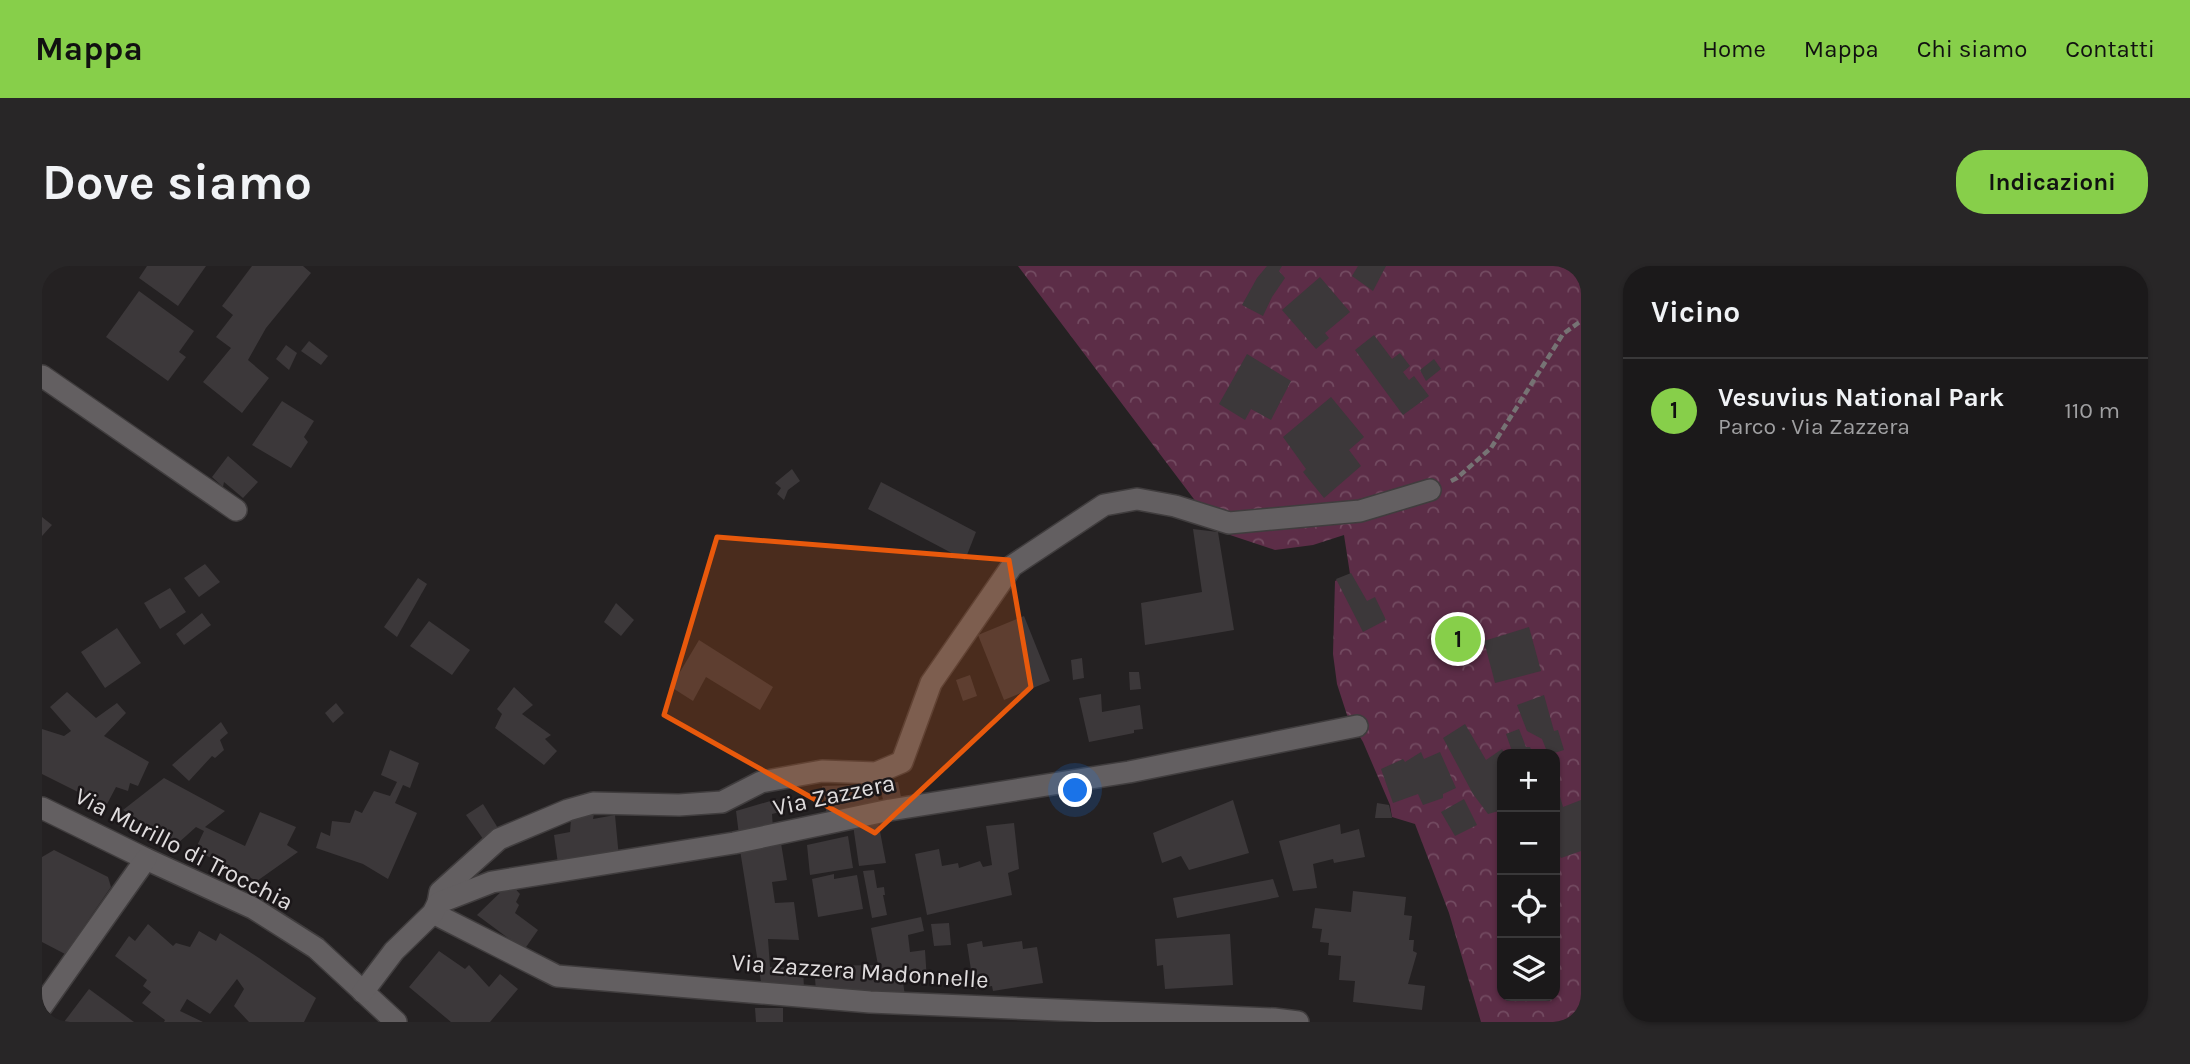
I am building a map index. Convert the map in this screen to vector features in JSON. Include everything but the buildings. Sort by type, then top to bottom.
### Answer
[{"type":"street","points":[[42,376],[236,510]]},
{"type":"street","points":[[435,908],[440,891],[499,839],[568,810],[593,803],[678,805],[722,802],[761,782],[822,771],[876,773],[902,762],[931,683],[1012,566],[1104,505],[1137,499],[1175,506],[1229,523],[1360,511],[1430,490]]},
{"type":"street","name":"Via Zazzera","points":[[363,992],[394,951],[435,908],[492,882],[734,843],[903,807],[1142,769],[1357,726]]},
{"type":"street","name":"Via Murillo di Trocchia","points":[[42,808],[253,908],[316,948],[396,1022]]},
{"type":"street","points":[[42,1006],[146,859]]},
{"type":"street","name":"Via Zazzera Madonnelle","points":[[435,908],[557,976],[870,1002],[1060,1008],[1274,1018],[1298,1022]]},
{"type":"path","points":[[1430,490],[1458,478],[1491,448],[1563,334],[1581,321]]},
{"type":"highlighted area","points":[[717,537],[1009,560],[1031,687],[875,833],[664,715]]},
{"type":"green space","points":[[1018,266],[1581,266],[1581,1022],[1481,1022],[1449,913],[1415,824],[1392,817],[1390,805],[1363,742],[1347,715],[1337,684],[1333,654],[1335,581],[1350,574],[1344,535],[1313,545],[1275,550],[1218,531]]},
{"type":"place","name":"Vesuvius National Park","points":[[1458,639]]}]
